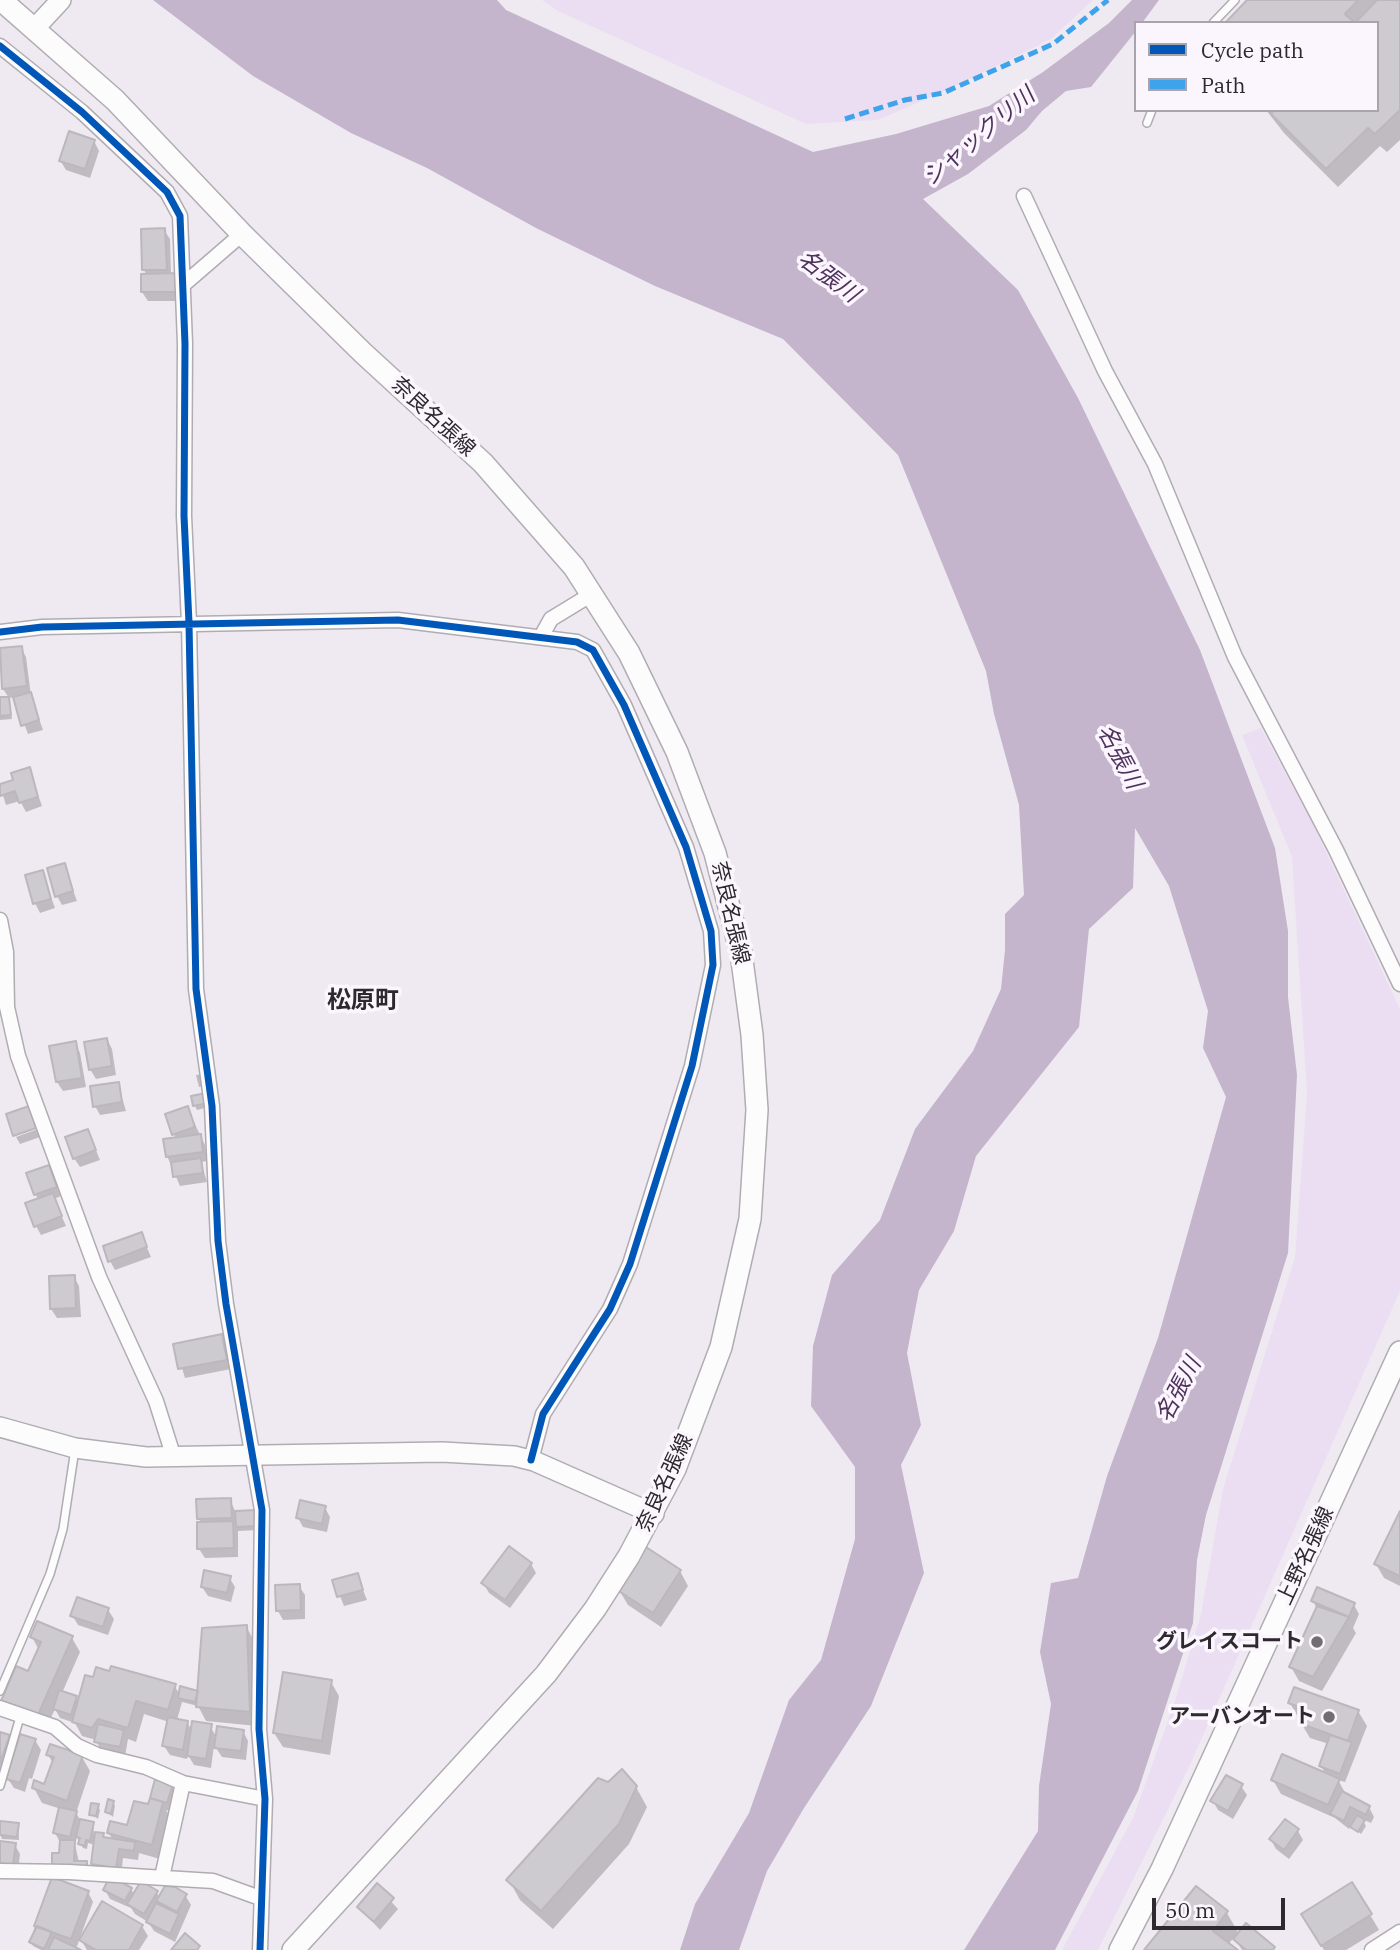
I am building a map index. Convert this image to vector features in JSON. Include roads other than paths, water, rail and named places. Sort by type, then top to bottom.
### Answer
[{"type":"main road","name":"奈良名張線","points":[[1,0],[115,100],[242,234],[363,353],[483,463],[548,535],[592,594],[629,653],[677,752],[715,853],[741,953],[754,1067],[756,1153],[743,1257],[707,1389],[654,1514],[595,1609],[546,1674],[293,1950]]},
{"type":"main road","name":"上野名張線","points":[[1120,1950],[1162,1869],[1400,1352]]},
{"type":"street","points":[[35,29],[56,5]]},
{"type":"street","points":[[0,46],[82,112],[167,192],[180,216],[184,516],[189,623],[196,989],[212,1106],[224,1292],[262,1510],[259,1729],[265,1799],[260,1950]]},
{"type":"street","points":[[1024,196],[1105,371],[1155,464],[1235,657],[1336,850],[1400,985]]},
{"type":"street","points":[[183,285],[242,234]]},
{"type":"street","points":[[541,637],[551,619],[592,594]]},
{"type":"street","points":[[0,632],[42,627],[407,620],[577,642],[593,650],[624,705],[683,840],[714,946],[713,965],[692,1066],[629,1264],[610,1309],[543,1414],[531,1460]]},
{"type":"street","points":[[0,920],[7,964],[7,1007],[18,1056],[99,1277],[156,1401],[174,1458]]},
{"type":"street","points":[[0,1427],[75,1448],[174,1458],[484,1453],[531,1460],[654,1514]]},
{"type":"street","points":[[0,1709],[55,1727],[77,1746],[97,1755],[146,1767],[183,1783],[265,1799]]},
{"type":"street","points":[[162,1877],[183,1783]]},
{"type":"street","points":[[0,1871],[213,1881],[260,1898]]},
{"type":"street","points":[[1372,1950],[1400,1932]]},
{"type":"lane","points":[[1215,21],[1235,0]]},
{"type":"lane","points":[[1147,124],[1151,112]]},
{"type":"lane","points":[[0,1691],[50,1574],[63,1529],[75,1448]]},
{"type":"lane","points":[[0,1786],[20,1717]]},
{"type":"water","points":[[153,0],[497,0],[506,10],[813,152],[896,134],[989,106],[1043,72],[1109,23],[1132,0],[1159,0],[1143,21],[1134,21],[1134,33],[1091,87],[1066,91],[1042,111],[1026,130],[968,174],[923,199],[1018,290],[1078,398],[1200,650],[1275,848],[1288,931],[1288,997],[1297,1075],[1288,1253],[1206,1515],[1197,1560],[1193,1623],[1138,1791],[1055,1950],[964,1950],[1038,1831],[1039,1786],[1051,1704],[1040,1652],[1051,1583],[1078,1578],[1107,1476],[1158,1338],[1226,1097],[1203,1048],[1208,1011],[1169,886],[1135,828],[1133,888],[1089,929],[1079,1027],[976,1156],[954,1231],[919,1290],[907,1353],[921,1425],[901,1465],[924,1573],[871,1706],[804,1808],[767,1871],[739,1950],[680,1950],[695,1904],[749,1813],[789,1700],[821,1660],[855,1539],[855,1467],[811,1406],[813,1346],[832,1275],[880,1220],[915,1129],[973,1051],[1001,989],[1005,914],[1024,895],[1019,805],[994,714],[986,671],[898,455],[783,339],[655,286],[536,228],[427,168],[351,133],[253,76]]},
{"type":"place","name":"グレイスコート","points":[[1317,1642]]},
{"type":"place","name":"アーバンオート","points":[[1329,1717]]},
{"type":"district","name":"松原町","points":[[363,1001]]},
{"type":"water label","name":"シャックリ川","points":[[979,137]]},
{"type":"water label","name":"名張川","points":[[828,277]]},
{"type":"water label","name":"名張川","points":[[1119,757]]},
{"type":"water label","name":"名張川","points":[[1179,1390]]}]
